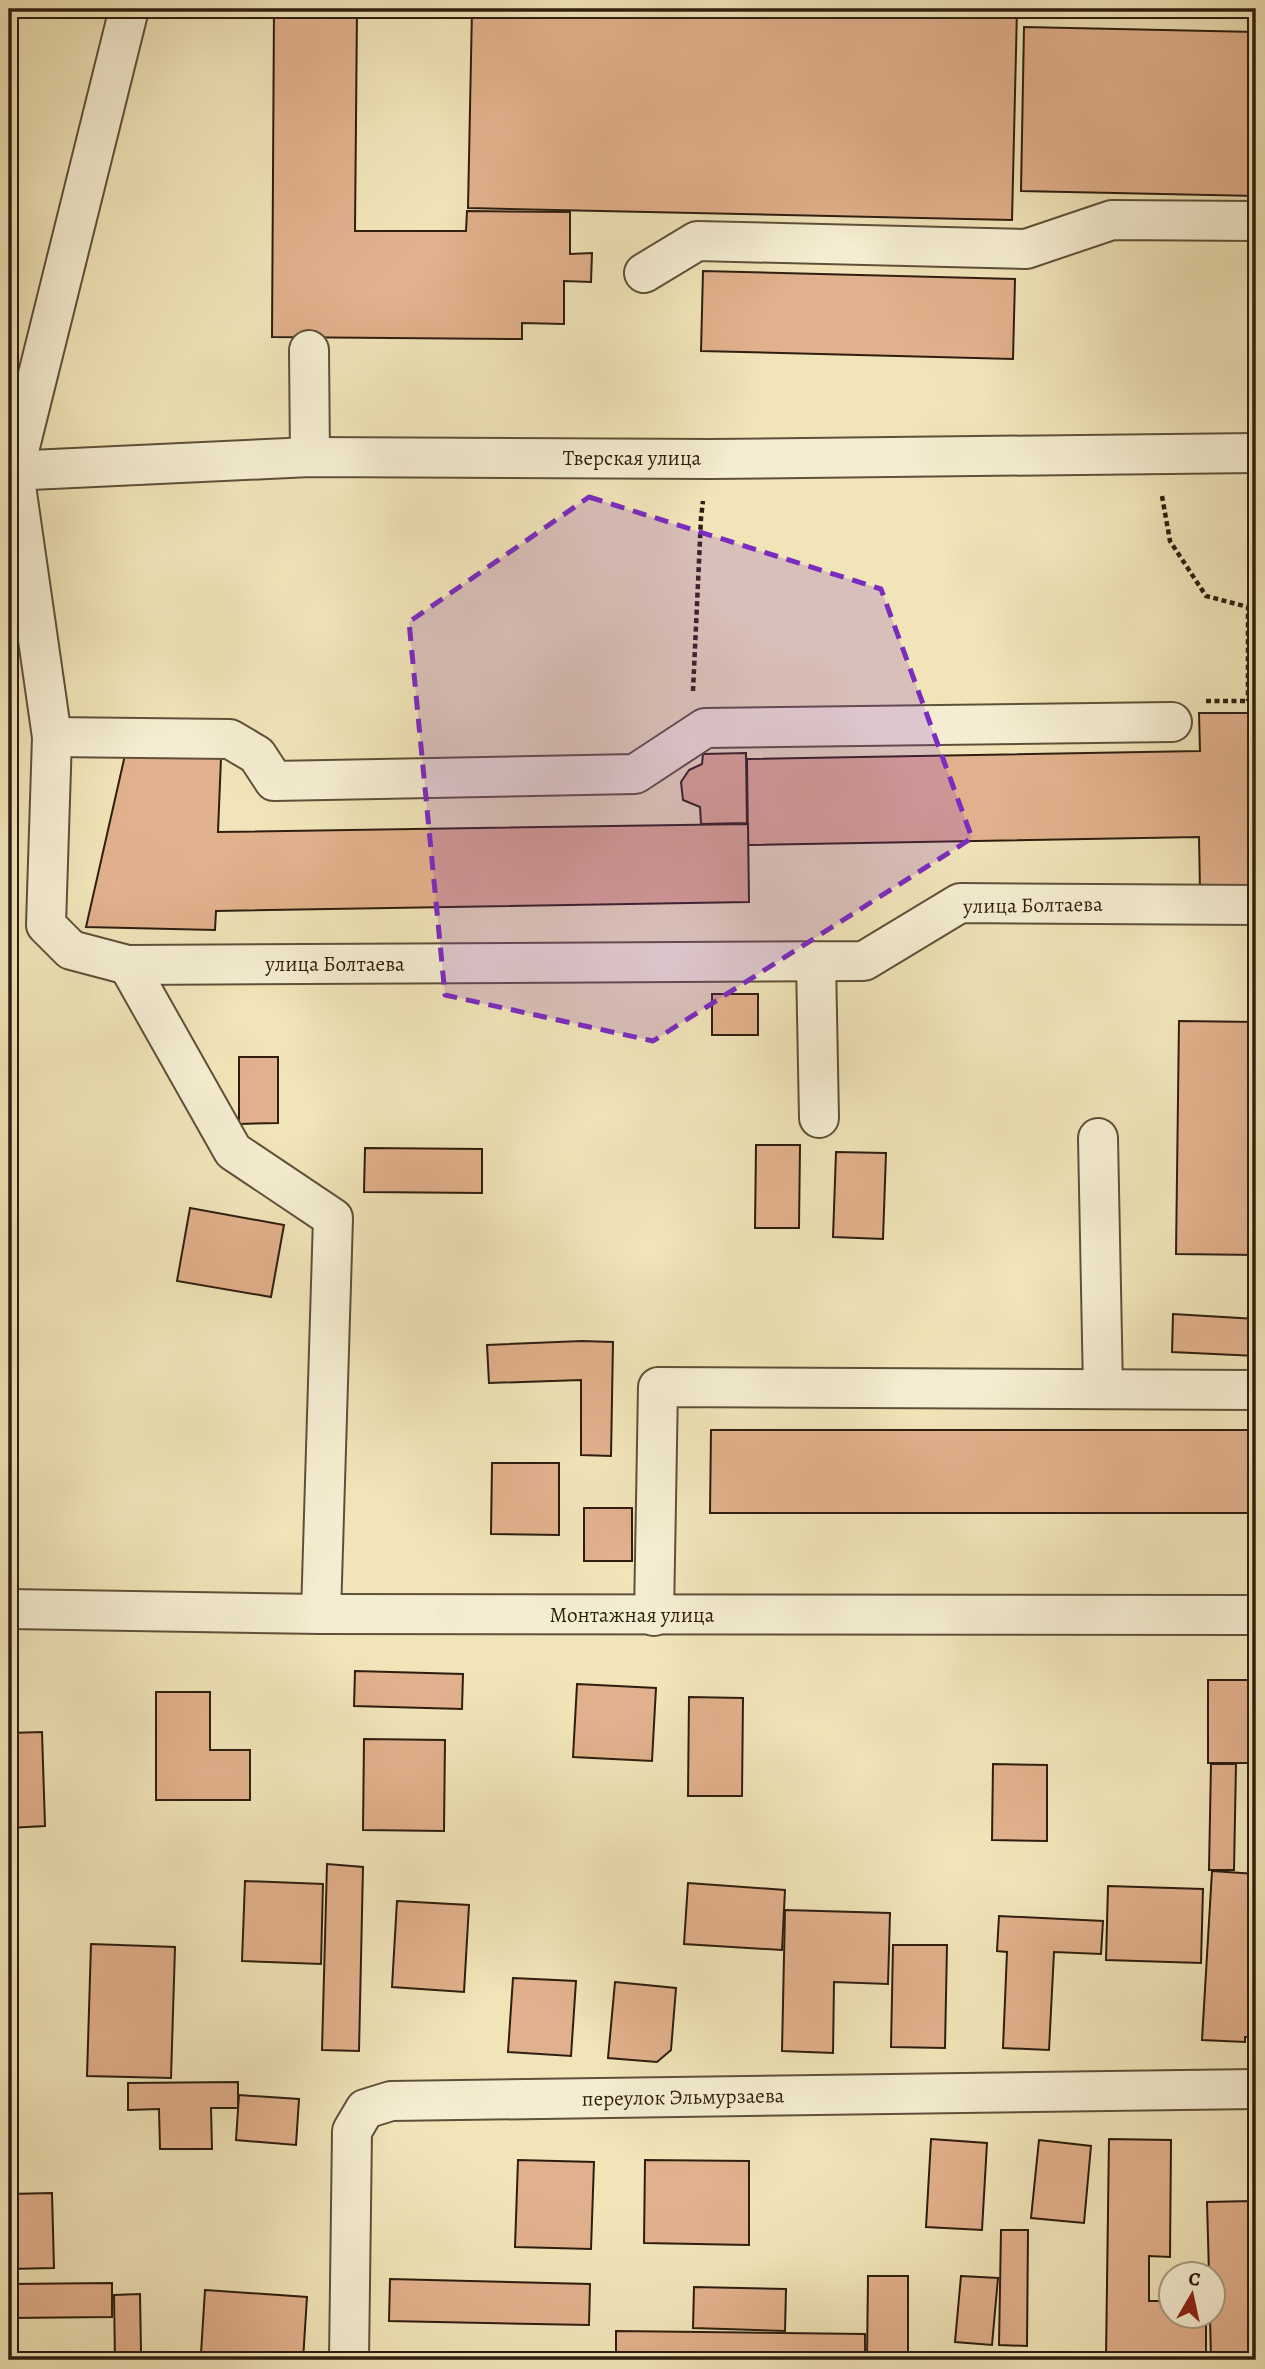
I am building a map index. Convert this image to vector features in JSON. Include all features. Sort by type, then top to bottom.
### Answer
[{"type":"street","points":[[10,478],[129,9]]},
{"type":"street","points":[[645,273],[697,241],[1026,248],[1112,220],[1256,221]]},
{"type":"street","points":[[309,350],[310,457]]},
{"type":"street","name":"Тверская улица","points":[[10,478],[310,457],[710,459],[1256,453]]},
{"type":"street","name":"улица Болтаева","points":[[10,478],[52,737],[46,925],[71,950],[128,965],[864,961],[960,903],[1256,905]]},
{"type":"street","points":[[52,737],[230,739],[257,755],[274,781],[288,781],[635,774],[705,728],[1171,722]]},
{"type":"street","points":[[816,961],[820,1118]]},
{"type":"street","points":[[128,965],[233,1151],[333,1218],[321,1614]]},
{"type":"street","points":[[1098,1138],[1103,1389]]},
{"type":"street","points":[[654,1616],[658,1387],[1256,1390]]},
{"type":"street","name":"Монтажная улица","points":[[9,1609],[654,1616],[1256,1615]]},
{"type":"street","name":"переулок Эльмурзаева","points":[[349,2360],[352,2131],[365,2109],[391,2101],[1256,2089]]},
{"type":"path","points":[[1155,453],[1170,541],[1206,596],[1248,607],[1248,701]]},
{"type":"path","points":[[705,728],[692,695],[701,518],[710,459]]},
{"type":"highlighted area","points":[[589,497],[881,589],[972,838],[653,1041],[445,995],[409,622]]},
{"type":"building","points":[[274,9],[357,9],[355,231],[466,231],[467,211],[570,212],[570,254],[592,253],[591,282],[564,281],[564,324],[522,323],[522,339],[272,337]]},
{"type":"building","points":[[472,9],[1017,9],[1012,220],[468,208]]},
{"type":"building","points":[[1024,27],[1256,32],[1256,196],[1021,191]]},
{"type":"building","points":[[703,271],[1015,279],[1013,359],[701,351]]},
{"type":"building","points":[[1199,713],[1256,713],[1256,891],[1200,892],[1199,837],[748,845],[747,759],[1200,751]]},
{"type":"building","points":[[746,753],[747,823],[701,824],[700,807],[683,800],[681,782],[689,770],[702,764],[703,754]]},
{"type":"building","points":[[125,755],[221,758],[218,832],[748,824],[749,902],[216,911],[215,930],[86,927]]},
{"type":"building","points":[[712,994],[758,994],[758,1035],[712,1035]]},
{"type":"building","points":[[1179,1021],[1256,1022],[1256,1255],[1176,1254]]},
{"type":"building","points":[[239,1057],[278,1057],[278,1123],[239,1124]]},
{"type":"building","points":[[756,1145],[800,1145],[799,1228],[755,1228]]},
{"type":"building","points":[[365,1148],[482,1149],[482,1193],[364,1192]]},
{"type":"building","points":[[836,1152],[886,1153],[883,1239],[833,1237]]},
{"type":"building","points":[[190,1208],[284,1225],[271,1297],[177,1281]]},
{"type":"building","points":[[1173,1314],[1256,1319],[1256,1356],[1172,1352]]},
{"type":"building","points":[[613,1342],[611,1456],[581,1455],[581,1380],[489,1383],[487,1345]]},
{"type":"building","points":[[711,1430],[1256,1430],[1256,1513],[710,1513]]},
{"type":"building","points":[[492,1463],[559,1463],[559,1535],[491,1534]]},
{"type":"building","points":[[584,1508],[632,1508],[632,1561],[584,1561]]},
{"type":"building","points":[[355,1671],[463,1674],[462,1709],[354,1706]]},
{"type":"building","points":[[1208,1680],[1256,1680],[1256,1763],[1208,1763]]},
{"type":"building","points":[[577,1684],[656,1688],[652,1761],[573,1757]]},
{"type":"building","points":[[156,1692],[210,1692],[210,1750],[250,1750],[250,1800],[156,1800]]},
{"type":"building","points":[[689,1697],[743,1698],[742,1796],[688,1796]]},
{"type":"building","points":[[42,1732],[45,1826],[9,1828],[9,1733]]},
{"type":"building","points":[[364,1739],[445,1740],[444,1831],[363,1830]]},
{"type":"building","points":[[993,1764],[1047,1765],[1047,1841],[992,1840]]},
{"type":"building","points":[[1211,1764],[1236,1764],[1234,1870],[1209,1870]]},
{"type":"building","points":[[327,1864],[363,1867],[359,2051],[322,2050]]},
{"type":"building","points":[[1212,1871],[1256,1874],[1256,1911],[1252,1911],[1249,1977],[1256,1977],[1256,2037],[1245,2037],[1245,2042],[1202,2040]]},
{"type":"building","points":[[245,1881],[323,1884],[321,1964],[242,1961]]},
{"type":"building","points":[[688,1883],[785,1890],[782,1950],[684,1944]]},
{"type":"building","points":[[1108,1886],[1203,1889],[1201,1963],[1106,1960]]},
{"type":"building","points":[[397,1901],[469,1905],[464,1992],[392,1987]]},
{"type":"building","points":[[785,1910],[890,1913],[888,1984],[834,1982],[833,2053],[782,2051]]},
{"type":"building","points":[[999,1916],[1103,1921],[1101,1954],[1054,1952],[1049,2050],[1003,2048],[1007,1952],[997,1951]]},
{"type":"building","points":[[91,1944],[175,1947],[171,2078],[87,2076]]},
{"type":"building","points":[[893,1945],[947,1945],[945,2048],[891,2047]]},
{"type":"building","points":[[9,1973],[15,1973],[9,2041]]},
{"type":"building","points":[[513,1978],[576,1981],[571,2056],[508,2052]]},
{"type":"building","points":[[615,1982],[676,1988],[671,2050],[657,2062],[608,2058]]},
{"type":"building","points":[[238,2082],[238,2108],[211,2108],[212,2149],[160,2149],[159,2109],[128,2110],[128,2083]]},
{"type":"building","points":[[239,2095],[299,2099],[296,2145],[236,2140]]},
{"type":"building","points":[[931,2139],[987,2143],[982,2230],[926,2227]]},
{"type":"building","points":[[1109,2139],[1171,2140],[1170,2257],[1149,2256],[1149,2301],[1156,2301],[1156,2330],[1206,2330],[1206,2360],[1106,2358]]},
{"type":"building","points":[[1039,2140],[1091,2146],[1084,2223],[1031,2218]]},
{"type":"building","points":[[518,2160],[594,2162],[591,2249],[515,2247]]},
{"type":"building","points":[[645,2160],[749,2161],[749,2245],[644,2243]]},
{"type":"building","points":[[52,2193],[54,2268],[9,2269],[9,2194]]},
{"type":"building","points":[[1252,2201],[1256,2269],[1256,2358],[1211,2359],[1210,2330],[1226,2330],[1226,2260],[1209,2260],[1207,2202]]},
{"type":"building","points":[[1001,2230],[1028,2230],[1027,2346],[999,2345]]},
{"type":"building","points":[[868,2276],[908,2276],[908,2360],[867,2360]]},
{"type":"building","points":[[961,2276],[998,2278],[992,2345],[955,2342]]},
{"type":"building","points":[[390,2279],[590,2284],[589,2325],[389,2321]]},
{"type":"building","points":[[112,2283],[112,2317],[9,2318],[9,2284]]},
{"type":"building","points":[[694,2287],[786,2289],[785,2331],[693,2328]]},
{"type":"building","points":[[205,2290],[307,2297],[303,2360],[201,2353]]},
{"type":"building","points":[[140,2294],[141,2352],[222,2356],[222,2360],[115,2360],[114,2295]]},
{"type":"building","points":[[616,2331],[865,2334],[865,2360],[616,2360]]}]
